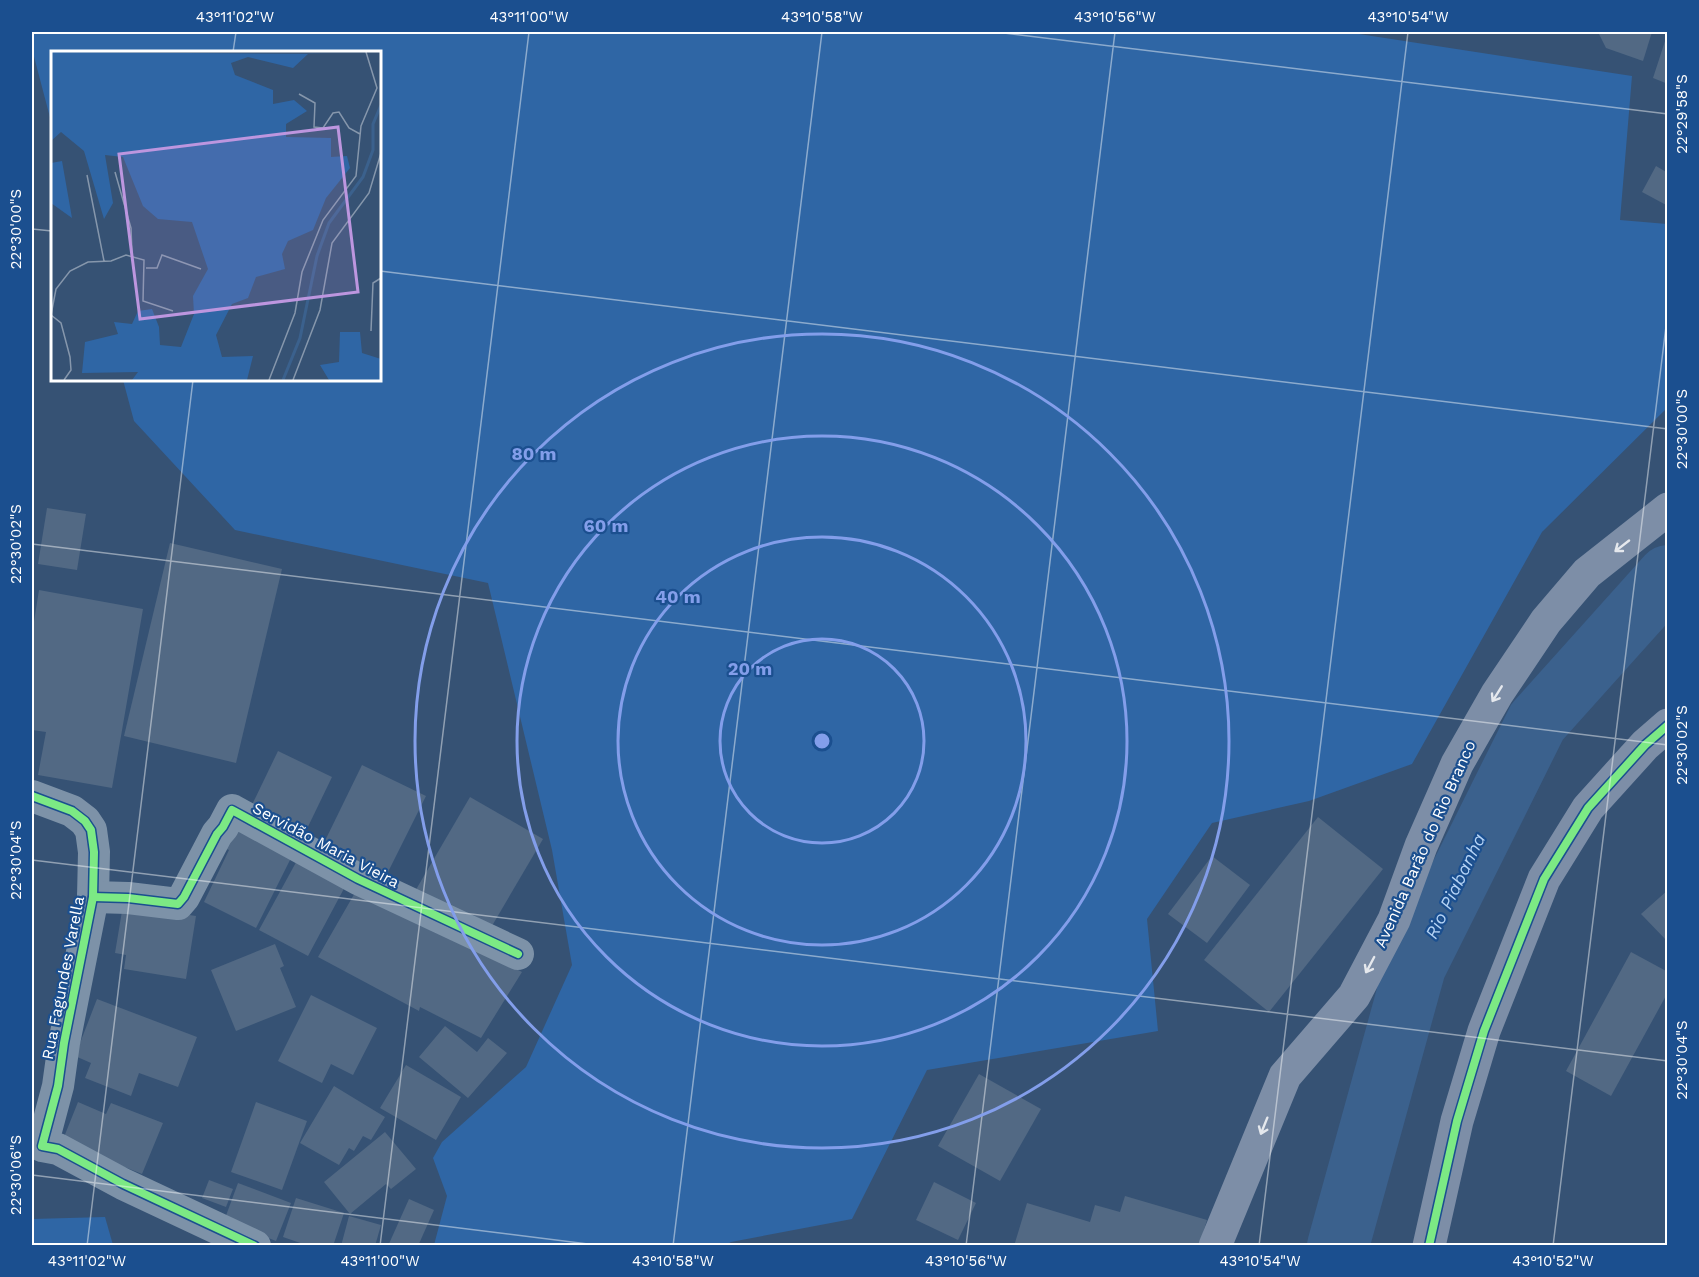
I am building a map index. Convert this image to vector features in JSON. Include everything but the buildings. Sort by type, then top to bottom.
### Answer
[{"type":"main road","name":"Avenida Barão do Rio Branco","points":[[1215,1245],[1285,1076],[1354,996],[1394,920],[1421,846],[1456,764],[1497,694],[1546,621],[1587,573],[1668,509]]},
{"type":"main road","points":[[1429,1245],[1456,1122],[1484,1030],[1544,879],[1588,808],[1645,745],[1668,725]]},
{"type":"street","name":"Rua Fagundes Varella","points":[[32,796],[72,811],[85,821],[91,830],[94,852],[93,897],[57,1086],[42,1146],[58,1149],[123,1184],[255,1245]]},
{"type":"street","name":"Servidão Maria Vieira","points":[[93,897],[128,898],[178,904],[232,810],[358,879],[518,954]]},
{"type":"shaded area","points":[[32,32],[1346,32],[1632,76],[1620,220],[1667,224],[1667,408],[1542,532],[1412,764],[1309,801],[1212,823],[1147,919],[1158,1031],[927,1070],[852,1219],[731,1242],[726,1245],[434,1245],[447,1196],[433,1158],[442,1142],[526,1067],[572,965],[552,850],[488,583],[235,530],[134,421],[123,381],[381,381],[381,51],[51,51],[51,121],[32,49]]},
{"type":"shaded area","points":[[105,1217],[113,1245],[32,1245],[32,1219]]},
{"type":"waterway","name":"Rio Piabanha","points":[[1338,1246],[1415,967],[1537,722],[1668,576]]},
{"type":"cycle path","points":[[1429,1246],[1457,1121],[1484,1031],[1544,879],[1588,808],[1645,745],[1668,725]]},
{"type":"cycle path","points":[[32,796],[72,811],[85,821],[91,830],[94,852],[93,897],[64,1043],[58,1086],[42,1146],[58,1149],[123,1184],[255,1246]]},
{"type":"cycle path","points":[[93,897],[128,898],[178,904],[232,810],[358,879],[518,954]]}]
